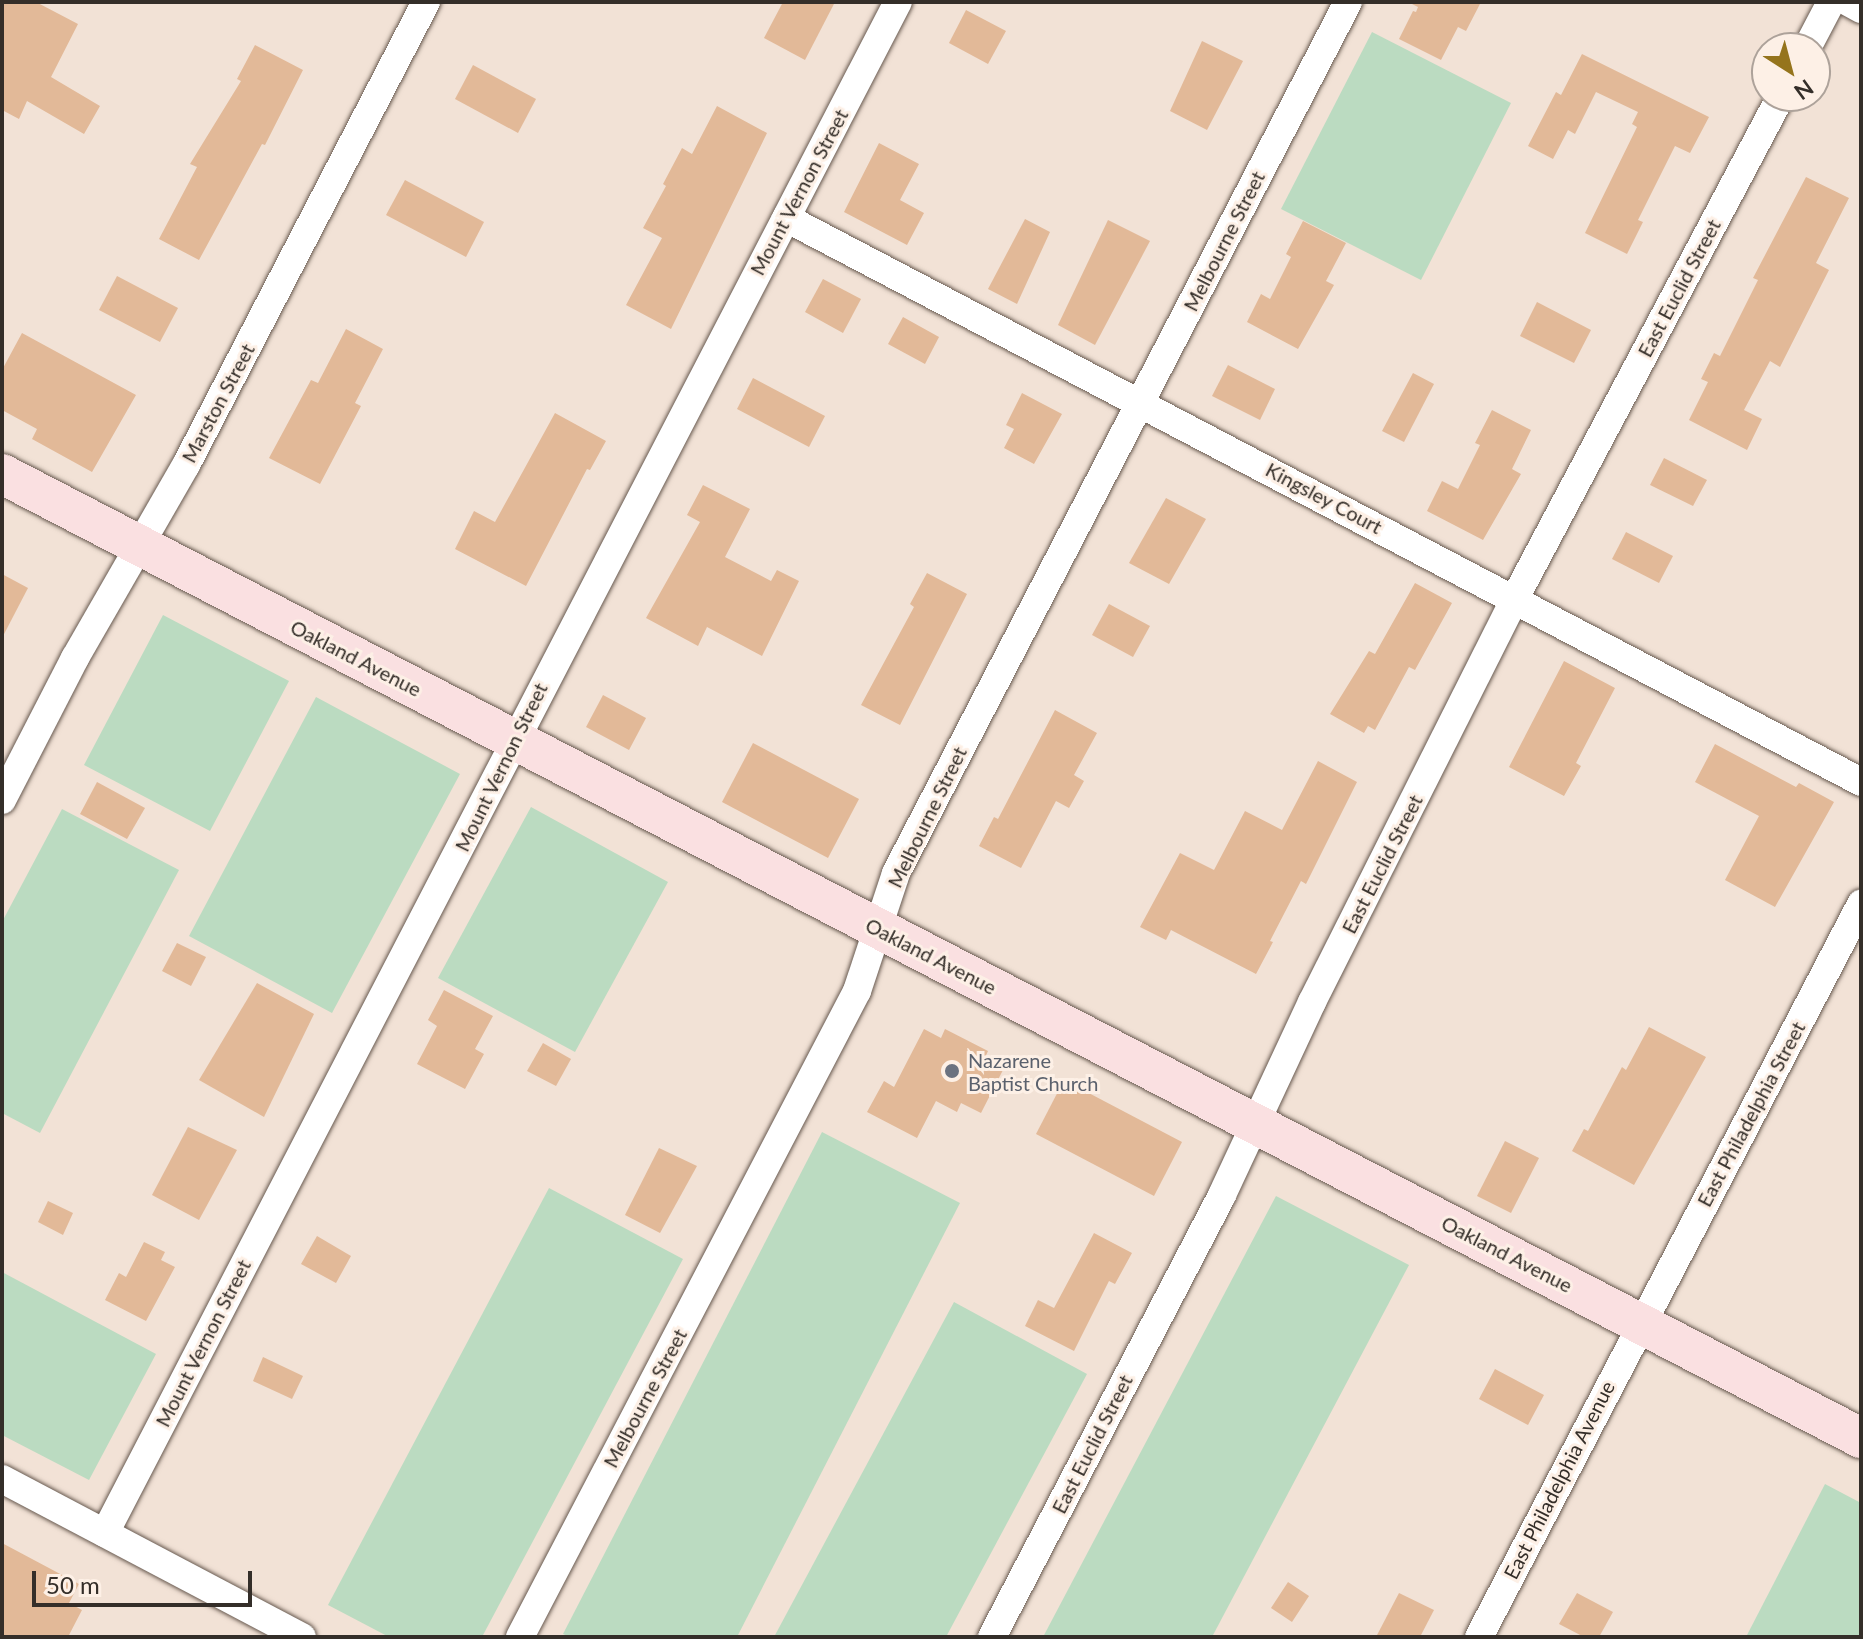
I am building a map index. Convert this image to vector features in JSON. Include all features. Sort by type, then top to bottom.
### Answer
[{"type":"street","name":"Marston Street","points":[[2,800],[139,545],[186,465],[426,2]]},
{"type":"street","name":"Mount Vernon Street","points":[[105,1533],[898,2]]},
{"type":"street","name":"Melbourne Street","points":[[520,1637],[857,991],[896,873],[1348,2]]},
{"type":"street","points":[[1815,32],[1831,2]]},
{"type":"street","points":[[1848,2],[1861,9]]},
{"type":"street","name":"East Euclid Street","points":[[992,1637],[1222,1195],[1254,1124],[1514,600],[1773,112]]},
{"type":"street","name":"Kingsley Court","points":[[786,218],[1141,401],[1861,782]]},
{"type":"street","name":"Oakland Avenue","points":[[2,474],[1861,1438]]},
{"type":"street","name":"East Philadelphia Street","points":[[1640,1324],[1861,904]]},
{"type":"street","name":"East Philadelphia Avenue","points":[[1479,1637],[1640,1324]]},
{"type":"street","points":[[2,1479],[302,1637]]},
{"type":"green space","points":[[1372,32],[1511,103],[1421,280],[1281,209]]},
{"type":"green space","points":[[163,615],[289,681],[210,831],[84,765]]},
{"type":"green space","points":[[316,697],[460,774],[332,1013],[189,936]]},
{"type":"green space","points":[[531,807],[668,882],[575,1052],[438,978]]},
{"type":"green space","points":[[62,809],[179,870],[40,1133],[2,1113],[2,922]]},
{"type":"green space","points":[[822,1132],[960,1203],[737,1637],[570,1637],[563,1634]]},
{"type":"green space","points":[[549,1188],[683,1259],[482,1637],[389,1637],[328,1605]]},
{"type":"green space","points":[[1276,1196],[1409,1265],[1212,1637],[1043,1637]]},
{"type":"green space","points":[[2,1272],[156,1354],[89,1480],[2,1435]]},
{"type":"green space","points":[[954,1302],[1087,1374],[946,1637],[774,1637]]},
{"type":"green space","points":[[1825,1484],[1861,1503],[1861,1637],[1746,1637]]},
{"type":"building","points":[[2,2],[36,2],[78,24],[51,77],[100,106],[84,134],[27,101],[19,119],[2,110]]},
{"type":"building","points":[[783,2],[835,2],[805,60],[764,38]]},
{"type":"building","points":[[1408,2],[1481,2],[1466,31],[1458,27],[1441,60],[1399,39],[1418,7]]},
{"type":"building","points":[[966,10],[1006,31],[988,64],[949,43]]},
{"type":"building","points":[[1202,41],[1243,61],[1207,130],[1170,111]]},
{"type":"building","points":[[255,45],[303,70],[265,145],[262,144],[199,260],[159,239],[197,167],[190,164],[241,81],[237,79]]},
{"type":"building","points":[[1582,54],[1709,117],[1690,153],[1675,146],[1638,220],[1643,222],[1627,254],[1585,233],[1637,127],[1632,124],[1638,112],[1596,92],[1575,134],[1568,130],[1553,159],[1528,146],[1556,92],[1561,95]]},
{"type":"building","points":[[473,65],[536,99],[518,133],[455,99]]},
{"type":"building","points":[[717,106],[767,133],[671,329],[626,305],[662,238],[643,228],[666,186],[663,184],[682,148],[692,154]]},
{"type":"building","points":[[879,143],[919,164],[900,200],[924,213],[907,245],[844,212]]},
{"type":"building","points":[[1806,177],[1849,198],[1816,263],[1829,270],[1780,367],[1770,361],[1744,410],[1762,419],[1747,450],[1689,420],[1708,382],[1701,379],[1714,353],[1720,356],[1758,280],[1753,278]]},
{"type":"building","points":[[405,180],[484,222],[466,257],[386,215]]},
{"type":"building","points":[[1025,219],[1050,232],[1017,304],[988,289]]},
{"type":"building","points":[[1108,220],[1150,241],[1095,345],[1058,325]]},
{"type":"building","points":[[1303,221],[1346,243],[1326,281],[1334,285],[1298,349],[1247,322],[1261,294],[1270,299],[1291,257],[1286,254]]},
{"type":"building","points":[[117,276],[178,308],[160,342],[99,310]]},
{"type":"building","points":[[823,279],[861,299],[843,333],[805,312]]},
{"type":"building","points":[[1537,302],[1591,330],[1574,363],[1520,336]]},
{"type":"building","points":[[903,317],[939,337],[925,364],[888,344]]},
{"type":"building","points":[[346,329],[383,349],[355,403],[361,406],[320,484],[269,458],[311,380],[318,383]]},
{"type":"building","points":[[22,333],[136,395],[92,472],[32,439],[37,429],[2,410],[2,370]]},
{"type":"building","points":[[1228,365],[1275,389],[1260,420],[1212,396]]},
{"type":"building","points":[[1413,373],[1434,384],[1404,442],[1382,431]]},
{"type":"building","points":[[753,378],[825,416],[809,447],[737,409]]},
{"type":"building","points":[[1022,393],[1062,414],[1034,464],[1004,448],[1014,429],[1006,425]]},
{"type":"building","points":[[1492,410],[1531,430],[1512,469],[1521,474],[1483,540],[1427,511],[1442,481],[1458,489],[1480,445],[1475,443]]},
{"type":"building","points":[[555,413],[606,441],[590,470],[587,469],[526,586],[455,549],[474,511],[495,522]]},
{"type":"building","points":[[1664,458],[1707,480],[1693,506],[1650,485]]},
{"type":"building","points":[[703,485],[750,509],[725,557],[771,581],[777,570],[799,581],[762,656],[707,627],[698,646],[646,618],[700,522],[687,515]]},
{"type":"building","points":[[1166,498],[1206,519],[1169,584],[1129,563]]},
{"type":"building","points":[[1626,532],[1673,556],[1659,583],[1612,559]]},
{"type":"building","points":[[927,573],[967,594],[900,725],[861,705],[914,607],[910,604]]},
{"type":"building","points":[[2,574],[28,588],[2,638]]},
{"type":"building","points":[[1415,583],[1452,603],[1415,670],[1409,667],[1375,730],[1368,726],[1364,733],[1330,714],[1369,651],[1375,654]]},
{"type":"building","points":[[1109,604],[1150,626],[1133,657],[1092,635]]},
{"type":"building","points":[[1564,661],[1615,688],[1576,763],[1581,766],[1564,796],[1509,767]]},
{"type":"building","points":[[603,695],[646,718],[629,750],[586,727]]},
{"type":"building","points":[[1055,710],[1097,733],[1074,775],[1084,781],[1069,808],[1056,801],[1021,868],[979,846],[994,817],[998,819]]},
{"type":"building","points":[[753,743],[859,799],[828,858],[722,802]]},
{"type":"building","points":[[1715,744],[1796,787],[1799,783],[1834,802],[1775,907],[1725,880],[1759,816],[1695,782]]},
{"type":"building","points":[[1318,761],[1357,782],[1306,884],[1301,881],[1256,974],[1171,930],[1166,940],[1140,927],[1180,853],[1214,870],[1245,811],[1282,830]]},
{"type":"building","points":[[97,782],[145,808],[127,839],[80,814]]},
{"type":"building","points":[[177,943],[206,957],[191,986],[162,971]]},
{"type":"building","points":[[257,983],[314,1014],[264,1117],[199,1080]]},
{"type":"building","points":[[444,990],[493,1016],[475,1049],[484,1054],[465,1089],[417,1064],[437,1026],[428,1020]]},
{"type":"building","points":[[1649,1027],[1706,1057],[1634,1185],[1572,1151],[1584,1129],[1588,1131],[1622,1067],[1626,1070]]},
{"type":"building","name":"Nazarene Baptist Church","points":[[924,1029],[941,1038],[945,1029],[988,1051],[984,1060],[1003,1070],[981,1113],[961,1103],[957,1112],[936,1101],[917,1138],[867,1112],[884,1081],[894,1087]]},
{"type":"building","points":[[543,1043],[571,1059],[556,1086],[527,1071]]},
{"type":"building","points":[[1064,1080],[1182,1142],[1154,1196],[1036,1134]]},
{"type":"building","points":[[188,1127],[237,1150],[199,1220],[152,1195]]},
{"type":"building","points":[[1505,1141],[1539,1158],[1511,1213],[1477,1196]]},
{"type":"building","points":[[659,1148],[697,1166],[660,1233],[625,1215]]},
{"type":"building","points":[[48,1201],[73,1213],[63,1235],[38,1222]]},
{"type":"building","points":[[1094,1233],[1132,1253],[1115,1284],[1109,1281],[1074,1351],[1025,1326],[1038,1300],[1054,1308]]},
{"type":"building","points":[[317,1236],[351,1256],[336,1283],[301,1264]]},
{"type":"building","points":[[144,1242],[165,1252],[161,1260],[175,1267],[146,1321],[105,1300],[119,1273],[126,1277]]},
{"type":"building","points":[[263,1357],[303,1376],[292,1399],[253,1381]]},
{"type":"building","points":[[1495,1369],[1544,1395],[1528,1425],[1479,1399]]},
{"type":"building","points":[[2,1543],[79,1584],[69,1603],[82,1610],[68,1637],[2,1637]]},
{"type":"building","points":[[1288,1582],[1309,1596],[1292,1622],[1271,1608]]},
{"type":"building","points":[[1399,1593],[1434,1610],[1420,1637],[1376,1637]]},
{"type":"building","points":[[1577,1593],[1613,1612],[1599,1637],[1584,1637],[1559,1624]]},
{"type":"place","name":"Nazarene Baptist Church","points":[[952,1071]]}]
